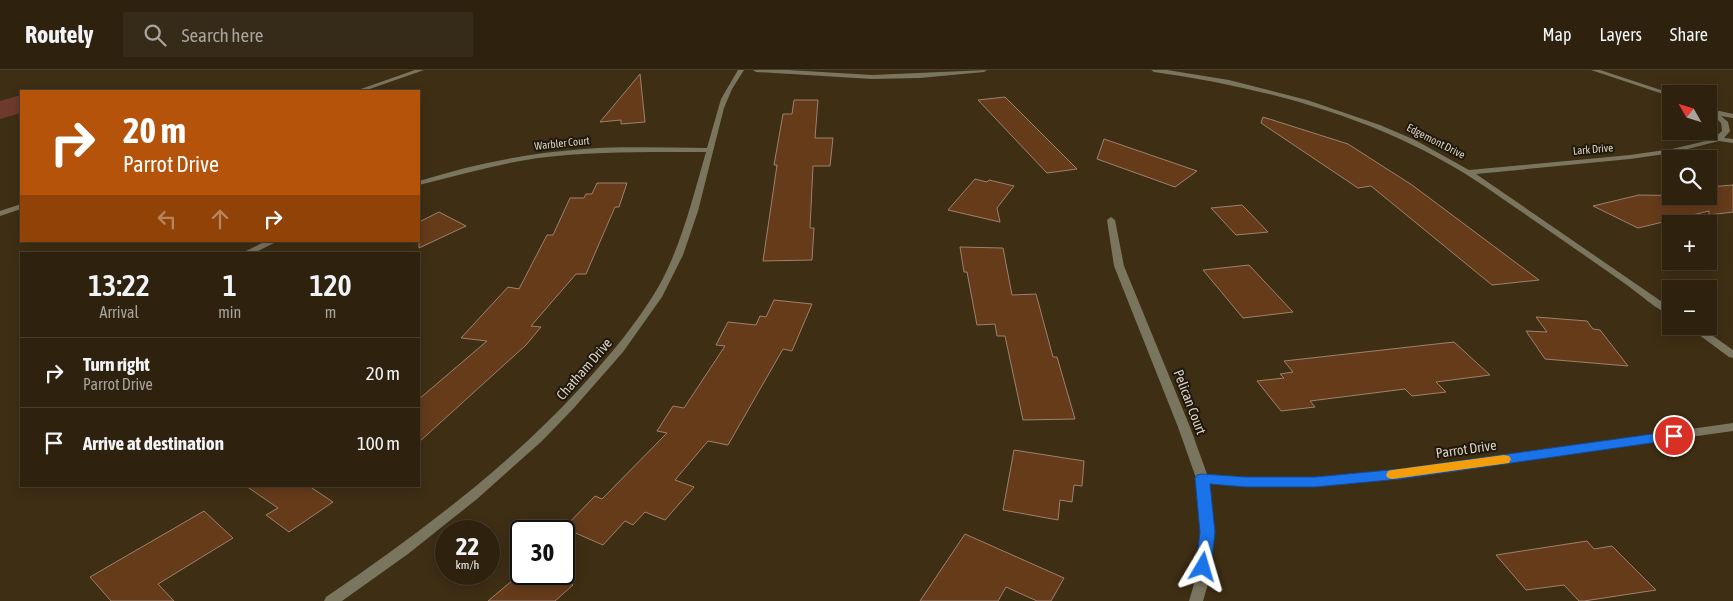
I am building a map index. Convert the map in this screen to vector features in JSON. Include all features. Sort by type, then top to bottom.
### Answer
[{"type":"street","points":[[361,90],[421,70]]},
{"type":"street","name":"Chatham Drive","points":[[331,601],[389,561],[522,454],[576,401],[620,350],[658,294],[684,243],[723,97],[741,70]]},
{"type":"street","points":[[756,70],[872,77],[920,76],[984,70]]},
{"type":"street","name":"Edgemont Drive","points":[[1154,70],[1244,86],[1337,112],[1422,147],[1469,172],[1662,306]]},
{"type":"street","points":[[1594,70],[1662,92]]},
{"type":"street","points":[[1718,112],[1733,116]]},
{"type":"street","points":[[1718,116],[1724,122],[1726,131],[1718,139]]},
{"type":"street","name":"Lark Drive","points":[[1718,139],[1733,141]]},
{"type":"street","name":"Lark Drive","points":[[1469,172],[1630,157],[1672,151],[1714,140]]},
{"type":"street","name":"Warbler Court","points":[[420,183],[459,171],[503,162],[568,153],[611,150],[710,150]]},
{"type":"street","points":[[0,214],[20,206]]},
{"type":"street","name":"Pelican Court","points":[[1111,220],[1119,266],[1202,478],[1208,532],[1201,584],[1196,601]]},
{"type":"street","points":[[249,252],[272,242]]},
{"type":"street","points":[[1705,335],[1733,355]]},
{"type":"street","name":"Parrot Drive","points":[[1202,478],[1246,482],[1325,481],[1400,474],[1733,428]]},
{"type":"shaded area","points":[[20,95],[20,113],[0,119],[0,101]]},
{"type":"building","points":[[640,74],[645,122],[621,124],[621,120],[600,122]]},
{"type":"building","points":[[1005,97],[1077,169],[1047,173],[978,100]]},
{"type":"building","points":[[794,100],[818,100],[815,138],[833,138],[830,166],[813,166],[810,228],[814,228],[812,260],[763,261],[777,165],[774,165],[783,114],[792,114]]},
{"type":"building","points":[[1263,117],[1348,144],[1412,185],[1539,280],[1492,285],[1371,186],[1358,188],[1261,123]]},
{"type":"building","points":[[1104,139],[1197,171],[1175,187],[1097,159]]},
{"type":"building","points":[[975,179],[1014,186],[997,208],[1000,222],[948,210]]},
{"type":"building","points":[[597,183],[627,183],[619,207],[615,207],[586,274],[576,274],[531,326],[541,327],[526,345],[420,441],[420,398],[487,341],[461,338],[508,287],[519,289],[547,235],[553,235],[570,198],[584,198],[586,194],[592,194]]},
{"type":"building","points":[[1733,185],[1733,212],[1709,215],[1709,211],[1692,215],[1662,215],[1662,222],[1638,228],[1593,206],[1639,195],[1662,195],[1662,205],[1717,205],[1717,186]]},
{"type":"building","points":[[1242,205],[1268,232],[1236,235],[1211,208]]},
{"type":"building","points":[[439,212],[466,226],[419,248],[420,222]]},
{"type":"building","points":[[960,247],[1003,248],[1012,295],[1036,294],[1053,357],[1057,357],[1075,419],[1023,420],[1005,336],[997,336],[995,324],[977,325],[967,272],[964,272]]},
{"type":"building","points":[[1249,265],[1293,312],[1243,318],[1203,270]]},
{"type":"building","points":[[774,300],[812,304],[792,351],[783,349],[728,445],[708,441],[675,480],[694,487],[665,520],[645,512],[633,525],[625,521],[603,545],[575,533],[575,520],[572,520],[595,496],[602,499],[667,433],[657,431],[673,406],[684,408],[725,346],[716,345],[728,322],[756,325],[760,316],[766,317]]},
{"type":"building","points":[[1536,317],[1587,321],[1593,329],[1600,330],[1628,366],[1545,359],[1526,331],[1547,332]]},
{"type":"building","points":[[1454,342],[1490,375],[1436,382],[1446,392],[1412,396],[1405,389],[1310,401],[1315,407],[1281,411],[1257,381],[1284,378],[1280,374],[1293,372],[1284,361]]},
{"type":"building","points":[[1014,450],[1084,461],[1082,486],[1074,485],[1072,502],[1060,500],[1058,520],[1003,510]]},
{"type":"building","points":[[247,487],[310,487],[333,502],[289,532],[266,515],[278,508]]},
{"type":"building","points":[[204,511],[233,538],[158,584],[174,601],[111,601],[90,577]]},
{"type":"building","points":[[965,534],[1064,578],[1051,601],[1037,601],[1006,587],[998,601],[920,601]]},
{"type":"building","points":[[1587,541],[1594,549],[1612,546],[1656,590],[1579,601],[1564,585],[1526,590],[1496,555]]},
{"type":"building","points":[[510,582],[510,585],[573,585],[555,601],[488,601]]},
{"type":"slow traffic","points":[[1392,475],[1504,459]]},
{"type":"route","points":[[1203,567],[1208,532],[1202,478],[1246,482],[1315,482],[1400,474],[1674,436]]}]
